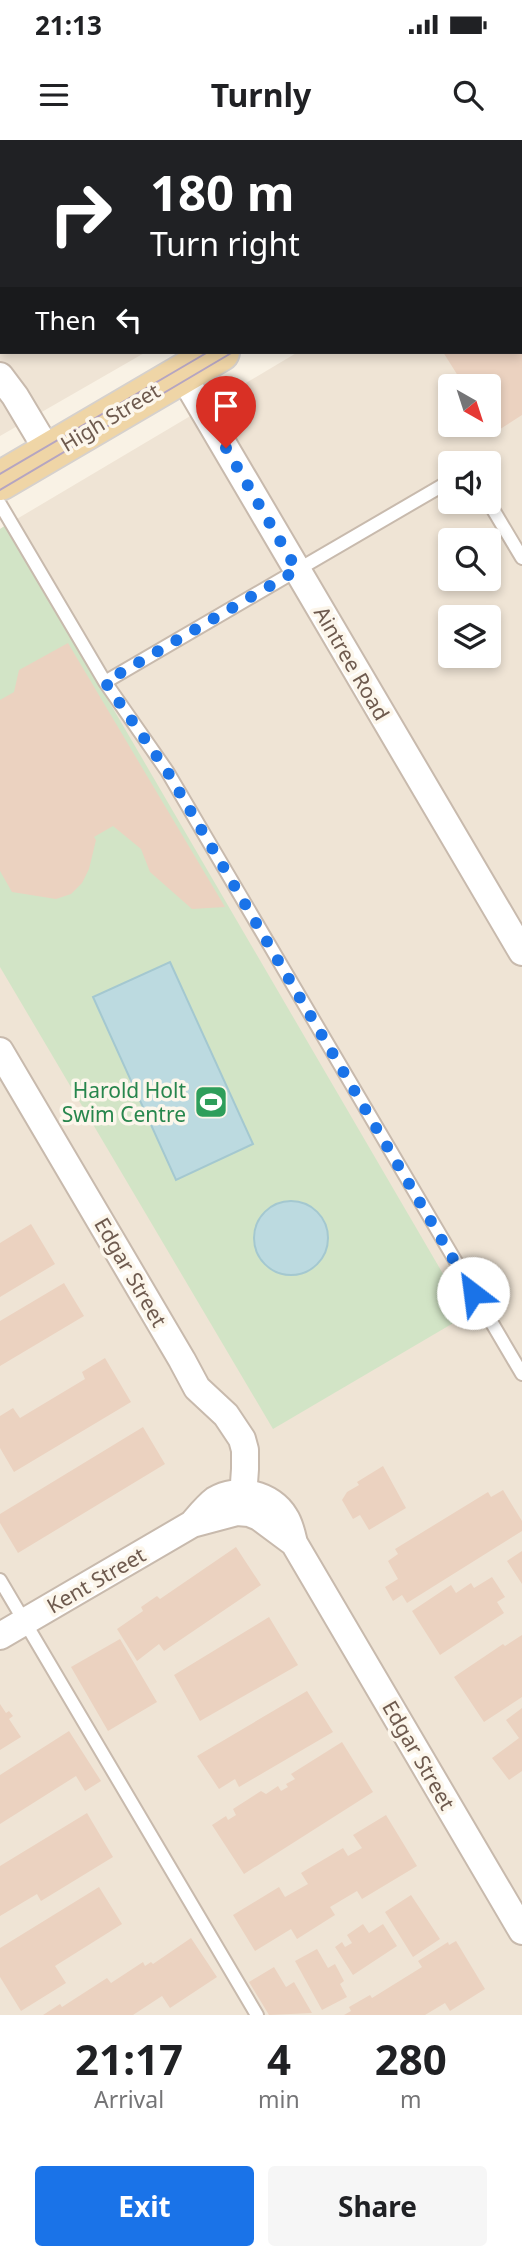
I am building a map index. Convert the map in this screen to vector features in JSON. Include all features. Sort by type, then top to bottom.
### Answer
[{"type":"main road","name":"High Street","points":[[0,481],[217,354]]},
{"type":"street","name":"Aintree Road","points":[[182,374],[522,952]]},
{"type":"street","points":[[0,376],[49,453]]},
{"type":"street","name":"Edgar Street","points":[[0,1051],[197,1388],[239,1431],[245,1450],[243,1502],[294,1544],[522,1931]]},
{"type":"street","name":"Kent Street","points":[[0,1636],[192,1524],[243,1502]]},
{"type":"lane","points":[[105,682],[438,488]]},
{"type":"lane","points":[[0,504],[105,682],[167,771],[522,1374]]},
{"type":"lane","points":[[496,514],[522,558]]},
{"type":"lane","points":[[0,1580],[257,2015]]},
{"type":"shaded area","points":[[0,354],[143,354],[0,436]]},
{"type":"shaded area","points":[[295,354],[522,354],[522,2015],[0,2015],[0,529]]},
{"type":"green space","name":"Harold Holt Swim Centre","points":[[6,525],[467,1315],[273,1429],[0,967],[0,529]]},
{"type":"water","points":[[170,962],[253,1144],[176,1180],[93,997]]},
{"type":"water","points":[[284,1201],[298,1201],[312,1207],[322,1217],[328,1238],[322,1259],[312,1269],[298,1275],[284,1275],[270,1269],[260,1259],[254,1245],[254,1231],[260,1217],[270,1207]]},
{"type":"building","points":[[444,354],[522,354],[522,415],[501,428],[501,374],[457,374]]},
{"type":"building","points":[[68,643],[225,907],[192,909],[150,872],[141,849],[113,826],[94,837],[96,840],[89,869],[82,883],[71,894],[56,899],[12,892],[0,871],[0,700],[14,692],[19,670]]},
{"type":"building","points":[[31,1224],[55,1264],[0,1297],[0,1243]]},
{"type":"building","points":[[64,1283],[84,1316],[0,1366],[0,1321]]},
{"type":"building","points":[[105,1358],[131,1402],[14,1472],[0,1448],[0,1416],[13,1408],[20,1418],[85,1379],[82,1372]]},
{"type":"building","points":[[143,1427],[165,1464],[18,1553],[0,1523],[0,1514]]},
{"type":"building","points":[[383,1466],[406,1508],[369,1530],[360,1515],[353,1519],[342,1500],[347,1492],[359,1485],[357,1482]]},
{"type":"building","points":[[503,1490],[522,1521],[522,1531],[407,1603],[402,1595],[393,1601],[385,1587],[398,1579],[388,1561],[398,1554],[395,1549],[488,1492],[491,1497]]},
{"type":"building","points":[[236,1547],[261,1585],[164,1651],[159,1644],[137,1661],[117,1629],[143,1611],[141,1607],[157,1596],[160,1599]]},
{"type":"building","points":[[522,1551],[522,1584],[507,1561]]},
{"type":"building","points":[[492,1577],[505,1597],[497,1602],[504,1613],[440,1655],[412,1611],[451,1585],[456,1593],[471,1583],[474,1588]]},
{"type":"building","points":[[269,1617],[298,1665],[200,1721],[174,1675]]},
{"type":"building","points":[[522,1635],[522,1697],[484,1722],[454,1677],[503,1644],[505,1646]]},
{"type":"building","points":[[120,1639],[157,1702],[108,1731],[71,1667]]},
{"type":"building","points":[[307,1691],[333,1732],[239,1787],[235,1779],[219,1789],[197,1756]]},
{"type":"building","points":[[0,1704],[6,1713],[9,1711],[13,1716],[9,1719],[21,1737],[0,1750]]},
{"type":"building","points":[[522,1708],[522,1771],[509,1780],[492,1758],[519,1738],[506,1720]]},
{"type":"building","points":[[69,1731],[101,1781],[85,1791],[76,1776],[0,1824],[0,1775]]},
{"type":"building","points":[[342,1742],[373,1792],[244,1874],[212,1825],[226,1816],[228,1820],[236,1815],[233,1809],[261,1791],[266,1794],[278,1786],[281,1791],[288,1787],[286,1784],[295,1779],[291,1774]]},
{"type":"building","points":[[87,1813],[113,1857],[41,1901],[37,1894],[0,1916],[0,1866]]},
{"type":"building","points":[[386,1815],[417,1866],[362,1899],[357,1891],[330,1907],[335,1915],[297,1939],[291,1929],[255,1951],[233,1915],[279,1887],[285,1897],[308,1884],[301,1873],[343,1848],[348,1856],[362,1848],[353,1835]]},
{"type":"building","points":[[99,1887],[122,1924],[55,1966],[66,1983],[21,2011],[0,1977],[0,1948]]},
{"type":"building","points":[[411,1895],[440,1939],[413,1957],[385,1912]]},
{"type":"building","points":[[363,1924],[369,1933],[383,1924],[397,1946],[353,1975],[335,1947],[342,1942],[345,1947],[352,1943],[347,1935]]},
{"type":"building","points":[[191,1938],[217,1977],[170,2008],[162,1996],[133,2015],[43,2015],[60,2004],[62,2007],[107,1978],[111,1983],[143,1962],[145,1966],[151,1962],[153,1964]]},
{"type":"building","points":[[456,1941],[485,1989],[450,2011],[445,2003],[425,2015],[344,2015],[351,2011],[349,2007],[370,1995],[372,1998],[422,1967],[418,1961],[448,1942],[449,1945]]},
{"type":"building","points":[[317,1949],[328,1968],[335,1964],[344,1981],[340,1984],[347,1997],[322,2010],[295,1961]]},
{"type":"building","points":[[274,1967],[286,1987],[294,1982],[312,2013],[269,2015],[249,1982]]},
{"type":"tram line","points":[[0,474],[205,354]]},
{"type":"tram line","points":[[0,490],[230,354]]},
{"type":"place","name":"Harold Holt Swim Centre","points":[[211,1102]]},
{"type":"route","points":[[226,448],[297,570],[105,682],[167,771],[473,1293]]}]
